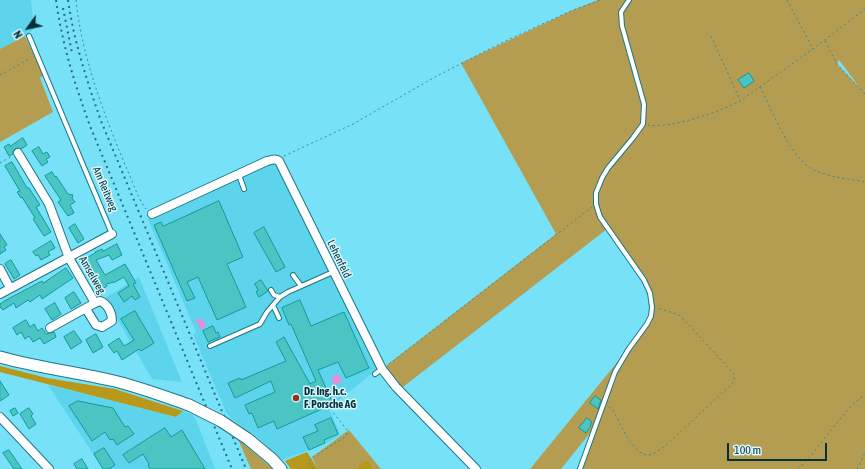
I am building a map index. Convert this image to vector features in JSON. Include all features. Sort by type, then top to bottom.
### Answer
[{"type":"main road","points":[[0,357],[22,363],[110,380],[189,406],[220,421],[248,439],[272,459],[281,469]]},
{"type":"street","name":"Amselweg","points":[[18,153],[49,204],[69,258],[95,303]]},
{"type":"street","points":[[152,214],[267,161],[276,159]]},
{"type":"street","name":"Lehenfeld","points":[[276,159],[279,161],[333,272],[379,372],[396,386],[476,469]]},
{"type":"street","name":"Am Reitweg","points":[[0,294],[112,234]]},
{"type":"street","points":[[0,269],[10,288]]},
{"type":"street","name":"Amselweg","points":[[50,328],[100,301],[105,303],[112,315],[112,321],[102,326],[96,325],[86,309]]},
{"type":"street","points":[[0,417],[49,469]]},
{"type":"lane","points":[[580,469],[615,372],[628,350],[647,324],[651,316],[652,307],[650,293],[644,280],[607,229],[600,217],[596,204],[596,193],[602,178],[608,168],[643,124],[644,104],[622,26],[622,12],[629,0]]},
{"type":"lane","name":"Am Reitweg","points":[[29,36],[112,234]]},
{"type":"lane","points":[[239,175],[244,189]]},
{"type":"lane","points":[[210,346],[260,324],[267,312],[280,297],[333,272]]},
{"type":"lane","points":[[293,275],[301,286]]},
{"type":"lane","points":[[271,290],[274,295],[280,297]]},
{"type":"lane","points":[[273,305],[279,318]]},
{"type":"path","points":[[76,0],[78,19],[98,93],[114,137],[139,196],[144,207],[152,214]]},
{"type":"path","points":[[276,159],[353,124],[435,77],[501,43],[573,10],[601,0]]},
{"type":"path","points":[[787,0],[813,49]]},
{"type":"path","points":[[643,124],[654,126],[683,121],[730,106],[740,101],[813,49],[865,9]]},
{"type":"path","points":[[711,36],[740,101]]},
{"type":"path","points":[[825,40],[837,64],[865,94]]},
{"type":"path","points":[[0,75],[37,55]]},
{"type":"path","points":[[760,86],[788,142],[805,164],[815,170],[829,175],[865,182]]},
{"type":"path","points":[[0,163],[18,153]]},
{"type":"path","points":[[379,372],[596,204]]},
{"type":"path","points":[[603,406],[609,406],[613,410],[628,438],[638,451],[648,455],[664,447],[734,384],[735,374],[679,315],[652,307]]},
{"type":"path","points":[[798,469],[808,459],[849,408],[865,394]]},
{"type":"path","points":[[313,469],[309,463],[311,458],[345,437],[347,434],[346,430],[332,412]]},
{"type":"path","points":[[858,469],[865,453]]},
{"type":"shaded area","points":[[0,0],[31,0],[34,29],[25,36],[0,49]]},
{"type":"shaded area","points":[[598,0],[865,0],[865,469],[580,469],[594,428],[561,469],[530,469],[619,360],[610,384],[615,372],[647,324],[652,307],[644,280],[607,229],[399,390],[382,369],[556,234],[461,63],[573,10]],"holes":[[[839,60],[860,88],[837,64]]]},
{"type":"shaded area","points":[[25,36],[43,75],[40,78],[53,112],[0,142],[0,49]]},
{"type":"shaded area","points":[[277,159],[379,368],[329,408],[340,435],[327,443],[282,460],[261,440],[232,419],[226,412],[193,334],[196,332],[148,219],[161,210]]},
{"type":"shaded area","points":[[139,277],[182,382],[152,379],[105,298]]},
{"type":"shaded area","points":[[202,318],[206,327],[200,329],[196,321]]},
{"type":"shaded area","points":[[0,366],[47,378],[115,389],[183,411],[176,417],[0,372]]},
{"type":"shaded area","points":[[339,374],[342,382],[334,385],[331,377]]},
{"type":"shaded area","points":[[48,385],[176,417],[183,411],[193,415],[215,469],[103,469]]},
{"type":"shaded area","points":[[349,430],[381,469],[374,469],[367,459],[355,469],[318,469],[312,457]]},
{"type":"shaded area","points":[[238,439],[273,469],[251,469]]},
{"type":"shaded area","points":[[307,452],[318,469],[291,469],[285,461]]},
{"type":"shaded area","points":[[367,459],[374,469],[355,469]]},
{"type":"building","points":[[749,73],[754,81],[744,88],[738,80]]},
{"type":"building","points":[[23,138],[27,145],[21,149],[16,148],[13,151],[13,154],[9,156],[4,147],[9,144],[10,146]]},
{"type":"building","points":[[39,147],[43,154],[47,152],[50,157],[46,159],[48,162],[42,166],[32,151]]},
{"type":"building","points":[[12,162],[27,188],[29,188],[40,205],[36,207],[51,232],[44,236],[33,219],[35,218],[22,197],[21,198],[17,192],[20,191],[5,166]]},
{"type":"building","points":[[52,172],[68,194],[73,195],[72,198],[75,202],[70,205],[74,213],[68,216],[58,202],[61,200],[45,176]]},
{"type":"building","points":[[219,201],[243,257],[227,264],[246,307],[217,320],[198,277],[187,282],[195,298],[187,301],[154,225],[161,222],[163,226]]},
{"type":"building","points":[[75,224],[84,239],[78,243],[69,228]]},
{"type":"building","points":[[264,227],[285,267],[276,272],[254,233]]},
{"type":"building","points":[[0,234],[7,245],[4,247],[6,250],[0,254]]},
{"type":"building","points":[[51,241],[55,248],[48,252],[50,255],[41,260],[38,255],[36,256],[33,252]]},
{"type":"building","points":[[117,244],[122,255],[112,260],[109,255],[96,260],[105,275],[125,264],[136,283],[133,284],[140,297],[135,300],[132,296],[124,302],[118,293],[129,286],[124,277],[115,282],[106,284],[107,286],[99,291],[80,262],[95,252],[102,249],[103,251]]},
{"type":"building","points":[[11,260],[20,275],[14,279],[5,264]]},
{"type":"building","points":[[66,268],[73,278],[42,299],[40,295],[30,302],[28,300],[16,308],[14,303],[3,310],[0,307],[0,304],[6,300],[42,281],[43,283]]},
{"type":"building","points":[[261,280],[268,291],[259,297],[256,292],[258,290],[255,284]]},
{"type":"building","points":[[74,292],[81,303],[71,309],[65,298]]},
{"type":"building","points":[[300,300],[311,326],[344,312],[369,368],[346,378],[338,362],[318,370],[333,404],[277,429],[274,421],[258,428],[252,413],[249,414],[245,405],[275,392],[271,381],[235,398],[228,383],[240,378],[241,380],[286,361],[276,342],[284,337],[310,384],[316,381],[291,324],[289,325],[282,308]]},
{"type":"building","points":[[55,303],[61,314],[52,320],[45,309]]},
{"type":"building","points":[[135,311],[154,343],[141,351],[139,349],[122,360],[117,351],[114,353],[108,345],[119,338],[124,346],[134,340],[121,319]]},
{"type":"building","points":[[26,320],[30,327],[34,324],[38,331],[42,328],[46,334],[54,332],[56,337],[44,344],[40,338],[33,342],[29,336],[25,339],[21,332],[17,335],[13,328]]},
{"type":"building","points":[[213,326],[216,333],[218,332],[220,337],[208,342],[203,331]]},
{"type":"building","points":[[74,331],[82,342],[71,349],[64,337]]},
{"type":"building","points":[[96,334],[103,347],[93,353],[86,340]]},
{"type":"building","points":[[0,381],[9,395],[0,401]]},
{"type":"building","points":[[595,396],[601,400],[598,409],[590,403]]},
{"type":"building","points":[[78,401],[113,408],[125,427],[128,426],[134,434],[117,445],[113,439],[110,440],[105,432],[92,441],[69,406]]},
{"type":"building","points":[[15,408],[18,413],[13,416],[10,411]]},
{"type":"building","points":[[29,408],[33,414],[31,416],[36,424],[29,429],[20,414]]},
{"type":"building","points":[[331,418],[338,434],[324,440],[325,443],[309,450],[303,437],[318,431],[315,425]]},
{"type":"building","points":[[587,418],[592,422],[586,433],[579,428]]},
{"type":"building","points":[[165,428],[171,437],[182,430],[205,469],[150,469],[149,464],[143,454],[129,463],[123,455]]},
{"type":"building","points":[[104,448],[115,465],[109,469],[103,469],[94,454]]},
{"type":"building","points":[[9,450],[22,469],[14,469],[3,453]]},
{"type":"building","points":[[82,459],[88,469],[77,469],[74,464]]},
{"type":"railway","points":[[56,0],[70,64],[90,126],[232,469]]},
{"type":"railway","points":[[68,0],[77,46],[101,121],[246,469]]},
{"type":"railway","points":[[63,8],[72,53]]},
{"type":"place","name":"Dr. Ing. h.c. F. Porsche AG","points":[[296,398]]}]
